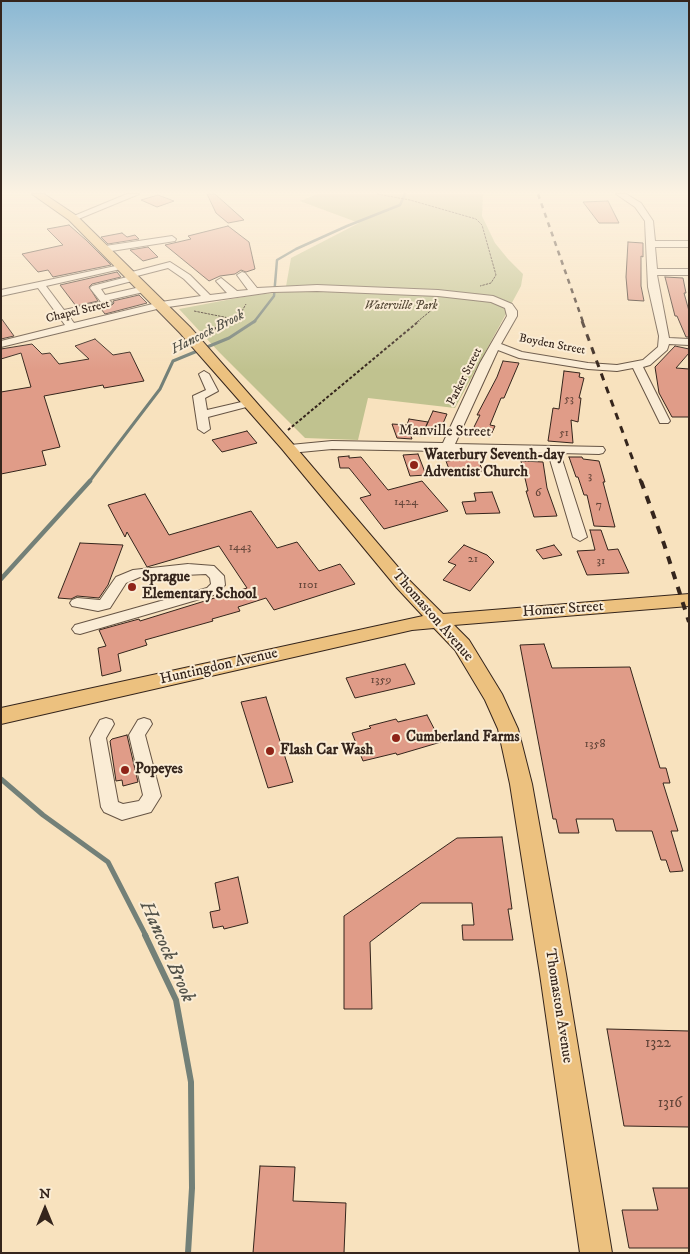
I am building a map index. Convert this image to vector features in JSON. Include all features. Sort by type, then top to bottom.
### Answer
[{"type":"main road","name":"Thomaston Avenue","points":[[109,253],[199,343],[403,584],[462,645],[489,687],[505,720],[514,750],[553,974],[596,1253]]},
{"type":"main road","name":"Homer Street","points":[[438,620],[689,600]]},
{"type":"main road","name":"Huntingdon Avenue","points":[[1,716],[381,630],[438,620]]},
{"type":"street","points":[[651,253],[654,293],[665,341],[689,342]]},
{"type":"street","points":[[62,314],[107,303],[95,288],[170,265],[187,277],[208,298]]},
{"type":"street","points":[[1,293],[122,266]]},
{"type":"street","points":[[156,269],[164,278]]},
{"type":"street","points":[[652,272],[689,272]]},
{"type":"street","points":[[242,275],[254,291]]},
{"type":"street","points":[[222,281],[234,294]]},
{"type":"street","points":[[40,284],[72,327]]},
{"type":"street","name":"Boyden Street","points":[[161,305],[286,288],[467,295],[498,300],[506,304],[512,311],[511,318],[496,346],[519,354],[568,364],[610,368],[637,366],[653,359],[663,348],[665,341]]},
{"type":"street","points":[[103,298],[145,289]]},
{"type":"street","name":"Chapel Street","points":[[1,344],[161,305]]},
{"type":"street","name":"Parker Street","points":[[447,448],[485,363],[496,346]]},
{"type":"street","points":[[637,366],[664,421]]},
{"type":"street","points":[[204,374],[212,391],[199,396],[204,428]]},
{"type":"street","points":[[201,415],[250,403]]},
{"type":"street","name":"Manville Street","points":[[290,449],[326,445],[599,450]]},
{"type":"street","points":[[553,450],[580,537]]},
{"type":"street","points":[[78,603],[98,606],[105,604],[122,580],[138,573],[209,569],[217,576],[218,585],[212,591],[80,629]]},
{"type":"street","points":[[106,724],[98,738],[108,796],[122,801],[141,797],[149,786],[137,735],[144,724]]},
{"type":"path","points":[[467,295],[480,286],[491,283],[496,276],[490,253]]},
{"type":"path","points":[[285,428],[288,430],[448,294]]},
{"type":"path","points":[[199,343],[234,319],[242,311],[247,301]]},
{"type":"path","points":[[186,309],[234,319]]},
{"type":"green space","name":"Waterville Park","points":[[302,253],[503,253],[523,274],[521,286],[455,408],[368,398],[358,440],[305,438],[179,309],[253,295],[285,292],[291,258]]},
{"type":"building","points":[[99,253],[111,265],[53,277],[48,270],[38,272],[22,254]]},
{"type":"building","points":[[133,253],[154,253],[158,257],[143,261]]},
{"type":"building","points":[[174,253],[251,253],[255,269],[246,272],[241,270],[235,274],[220,276],[209,281]]},
{"type":"building","points":[[627,253],[643,253],[643,257],[641,256],[641,286],[644,301],[628,300],[626,277]]},
{"type":"building","points":[[117,272],[121,277],[92,284],[89,287],[98,301],[76,306],[60,285]]},
{"type":"building","points":[[665,277],[683,278],[686,293],[684,293],[689,311],[689,337],[686,337],[677,316],[675,316]]},
{"type":"building","points":[[139,295],[147,303],[105,314],[101,309],[111,306],[114,303],[113,301]]},
{"type":"building","points":[[1,318],[14,336],[1,339]]},
{"type":"building","points":[[95,339],[113,355],[130,352],[144,381],[104,388],[103,385],[44,396],[60,447],[42,451],[46,465],[1,474],[1,392],[31,387],[21,353],[1,359],[1,349],[32,344],[42,354],[50,353],[59,364],[89,359],[75,346]]},
{"type":"building","points":[[675,346],[689,349],[689,353],[676,368],[689,369],[689,417],[672,417],[659,393],[655,367]]},
{"type":"building","points":[[503,361],[519,363],[490,425],[495,426],[490,437],[471,433],[480,415],[477,415],[497,377]]},
{"type":"building","points":[[564,371],[580,373],[579,377],[584,378],[579,398],[581,398],[578,422],[571,420],[573,443],[548,441],[553,408],[559,409]]},
{"type":"building","points":[[433,411],[447,414],[439,433],[424,431]]},
{"type":"building","points":[[409,419],[428,422],[421,436],[410,434],[412,439],[397,438],[392,424],[407,425]]},
{"type":"building","points":[[247,431],[257,443],[222,452],[212,440]]},
{"type":"building","name":"Waterbury Seventh-day Adventist Church","points":[[418,454],[426,475],[410,476],[403,455]]},
{"type":"building","points":[[349,456],[349,458],[361,457],[388,490],[422,481],[448,511],[384,529],[360,498],[371,495],[349,468],[340,468],[338,457]]},
{"type":"building","points":[[569,457],[582,457],[583,459],[599,461],[615,527],[594,526],[587,495],[584,495]]},
{"type":"building","points":[[477,458],[483,471],[450,472],[446,461]]},
{"type":"building","points":[[521,461],[543,462],[547,488],[557,516],[534,517],[526,491],[528,491]]},
{"type":"building","points":[[492,492],[500,513],[466,514],[462,502],[476,501],[474,493]]},
{"type":"building","points":[[145,494],[169,535],[251,511],[277,548],[297,542],[319,571],[340,564],[355,584],[274,610],[266,598],[238,607],[240,611],[212,619],[213,621],[145,640],[147,645],[118,654],[121,671],[102,676],[98,648],[106,646],[99,630],[139,619],[140,621],[247,588],[219,546],[147,567],[127,532],[125,537],[108,505]]},
{"type":"building","points":[[590,530],[601,530],[608,550],[618,549],[629,573],[587,575],[577,551],[595,550]]},
{"type":"building","points":[[80,543],[123,545],[108,585],[99,598],[77,596],[71,599],[58,598]]},
{"type":"building","points":[[464,545],[487,555],[494,562],[470,591],[443,580],[456,565],[448,562]]},
{"type":"building","points":[[554,545],[562,555],[543,559],[536,550]]},
{"type":"building","points":[[544,644],[552,668],[630,667],[660,768],[666,768],[670,783],[663,783],[678,831],[671,831],[683,871],[670,872],[666,860],[661,860],[652,831],[616,831],[613,819],[576,819],[579,833],[559,833],[556,819],[553,819],[520,645]]},
{"type":"building","name":"Cumberland Farms","points":[[405,664],[415,684],[355,698],[346,678]]},
{"type":"building","name":"Flash Car Wash","points":[[266,697],[293,782],[268,788],[241,702]]},
{"type":"building","name":"Cumberland Farms","points":[[427,715],[441,742],[397,755],[396,753],[363,761],[352,733],[371,728],[369,726],[396,719],[398,722]]},
{"type":"building","name":"Popeyes","points":[[127,735],[138,782],[123,786],[122,780],[116,781],[110,741]]},
{"type":"building","points":[[502,837],[512,909],[508,909],[513,940],[463,940],[462,925],[474,925],[472,903],[421,903],[370,942],[372,1009],[344,1009],[344,916],[457,838]]},
{"type":"building","points":[[238,877],[248,923],[224,929],[223,926],[213,928],[210,912],[220,910],[215,883]]},
{"type":"building","points":[[607,1029],[689,1031],[689,1127],[624,1126]]},
{"type":"building","points":[[260,1166],[295,1167],[293,1201],[346,1203],[344,1253],[253,1253]]},
{"type":"building","points":[[653,1188],[689,1188],[689,1248],[629,1248],[622,1210],[658,1210]]},
{"type":"waterway","name":"Hancock Brook","points":[[255,321],[274,296],[277,260],[290,253]]},
{"type":"waterway","name":"Hancock Brook","points":[[89,482],[160,389],[173,361],[229,338],[255,321]]},
{"type":"waterway","name":"Hancock Brook","points":[[1,579],[90,481]]},
{"type":"waterway","name":"Hancock Brook","points":[[1,779],[43,815],[108,862],[146,936]]},
{"type":"waterway","name":"Hancock Brook","points":[[145,935],[176,1000],[191,1082],[192,1188],[188,1253]]},
{"type":"railway","points":[[559,253],[583,322]]},
{"type":"railway","points":[[582,321],[641,482]]},
{"type":"railway","points":[[641,481],[689,622]]},
{"type":"place","name":"Waterbury Seventh-day Adventist Church","points":[[414,465]]},
{"type":"place","name":"Sprague Elementary School","points":[[132,587]]},
{"type":"place","name":"Cumberland Farms","points":[[396,738]]},
{"type":"place","name":"Flash Car Wash","points":[[270,751]]},
{"type":"place","name":"Popeyes","points":[[125,770]]}]
